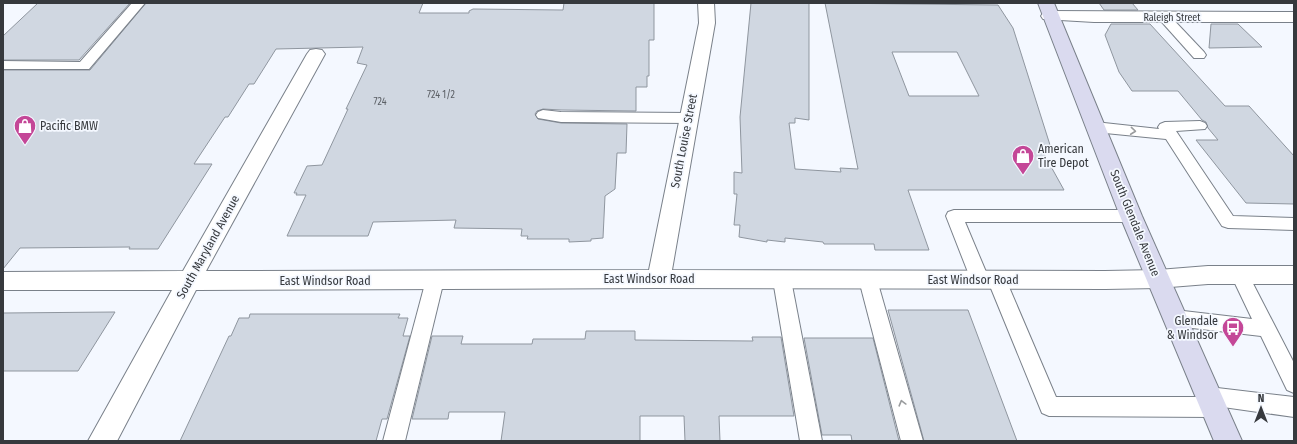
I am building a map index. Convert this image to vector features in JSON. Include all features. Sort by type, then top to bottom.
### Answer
[{"type":"main road","name":"South Glendale Avenue","points":[[1048,10],[1131,216],[1228,441]]},
{"type":"street","name":"South Louise Street","points":[[658,279],[707,22],[706,3]]},
{"type":"street","name":"Raleigh Street","points":[[1048,10],[1164,17],[1294,17]]},
{"type":"street","name":"South Maryland Avenue","points":[[102,441],[189,281],[316,54]]},
{"type":"street","name":"East Windsor Road","points":[[3,281],[658,279],[988,280],[1158,279],[1208,275],[1294,275]]},
{"type":"lane","points":[[3,65],[84,66],[139,3]]},
{"type":"lane","points":[[1164,17],[1199,55]]},
{"type":"lane","points":[[543,114],[561,117],[689,118]]},
{"type":"lane","points":[[1200,126],[1165,127],[1228,222],[1294,224]]},
{"type":"lane","points":[[1095,127],[1170,135]]},
{"type":"lane","points":[[1131,216],[954,216],[988,280],[1050,406],[1211,401],[1294,407]]},
{"type":"lane","points":[[1240,275],[1294,384]]},
{"type":"lane","points":[[394,441],[435,280]]},
{"type":"lane","points":[[782,280],[812,441]]},
{"type":"lane","points":[[868,280],[912,441]]},
{"type":"lane","points":[[1175,318],[1267,329]]},
{"type":"building","points":[[38,3],[130,3],[79,60],[3,60],[3,36]]},
{"type":"building","points":[[146,3],[423,3],[419,13],[469,13],[469,11],[473,9],[563,10],[564,3],[654,3],[654,40],[649,40],[649,76],[647,76],[647,87],[636,87],[636,111],[543,109],[537,111],[535,114],[538,119],[561,123],[627,124],[626,153],[617,153],[615,189],[605,196],[603,238],[591,239],[591,241],[569,242],[569,239],[527,239],[528,236],[521,236],[522,229],[454,228],[456,220],[373,222],[368,236],[287,236],[306,195],[296,195],[297,193],[294,193],[307,166],[322,165],[367,65],[357,63],[363,47],[276,49],[254,84],[249,84],[228,117],[225,117],[194,164],[212,164],[158,249],[129,249],[130,247],[20,248],[3,269],[3,70],[90,70]]},
{"type":"building","points":[[751,3],[809,3],[809,120],[795,118],[795,123],[789,123],[795,169],[841,172],[840,168],[858,169],[825,3],[998,5],[1013,28],[1050,145],[1039,145],[1064,190],[908,190],[929,250],[875,250],[874,244],[824,244],[823,242],[785,238],[785,242],[767,240],[767,242],[739,237],[740,225],[734,225],[737,194],[734,194],[734,172],[742,173],[740,117]],"holes":[[[892,52],[957,52],[979,96],[909,96]]]},
{"type":"building","points":[[1099,3],[1132,3],[1138,10],[1104,10]]},
{"type":"building","points":[[1111,24],[1150,24],[1225,106],[1249,106],[1294,156],[1294,204],[1246,203],[1196,140],[1218,140],[1208,128],[1206,122],[1202,120],[1178,91],[1132,91],[1119,72],[1105,35]]},
{"type":"building","points":[[1211,24],[1238,24],[1262,47],[1209,48]]},
{"type":"building","points":[[888,310],[968,310],[1017,441],[924,441]]},
{"type":"building","points":[[115,312],[78,371],[3,371],[3,313]]},
{"type":"building","points":[[250,314],[400,314],[398,318],[408,318],[403,336],[410,336],[387,419],[382,419],[376,441],[180,441],[229,336],[231,336],[239,318],[249,318]]},
{"type":"building","points":[[586,331],[635,331],[635,340],[753,341],[752,337],[781,337],[794,416],[719,416],[720,441],[685,441],[684,416],[640,416],[640,441],[501,441],[505,412],[449,412],[448,419],[412,419],[432,336],[463,336],[461,344],[532,344],[533,339],[585,339]]},
{"type":"building","points":[[804,338],[873,338],[899,441],[852,441],[851,435],[822,435]]},
{"type":"place","name":"Pacific BMW","points":[[25,146]]},
{"type":"place","name":"American Tire Depot","points":[[1023,176]]},
{"type":"place","name":"Glendale & Windsor","points":[[1233,348]]}]
